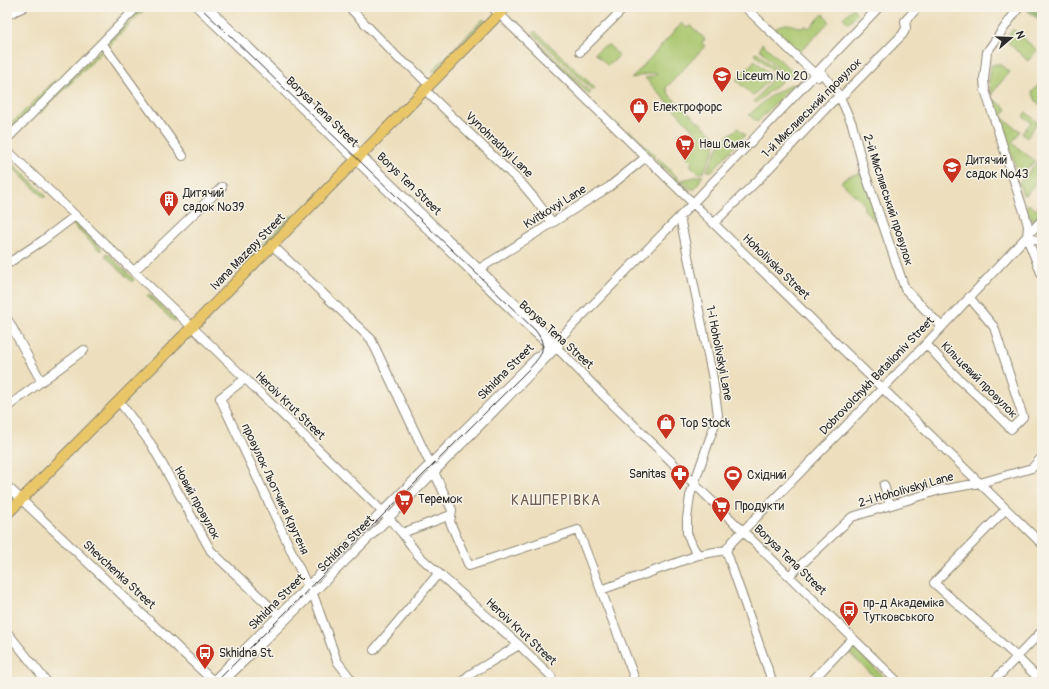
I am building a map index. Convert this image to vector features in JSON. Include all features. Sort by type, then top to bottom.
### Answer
[{"type":"main road","name":"Ivana Mazepy Street","points":[[7,514],[427,87],[499,9]]},
{"type":"street","points":[[7,15],[24,7]]},
{"type":"street","points":[[7,139],[137,7]]},
{"type":"street","name":"Borysa Tena Street","points":[[197,7],[358,157]]},
{"type":"street","name":"Borys Ten Street","points":[[207,7],[358,157],[553,345]]},
{"type":"street","name":"Vynohradnyi Lane","points":[[348,7],[400,60],[411,67],[427,87],[534,198],[552,222]]},
{"type":"street","points":[[580,52],[625,7]]},
{"type":"street","name":"2-й Мисливський провулок","points":[[746,7],[819,75],[840,97],[852,124],[864,170],[904,289],[942,326]]},
{"type":"street","name":"Skhidna Street","points":[[819,75],[879,7]]},
{"type":"street","name":"Skhidna Street","points":[[213,682],[283,618],[386,516],[553,345],[695,204],[884,7]]},
{"type":"street","name":"1-й Мисливський провулок","points":[[714,223],[759,179],[832,102],[844,94],[903,34],[906,28],[905,21],[918,7]]},
{"type":"street","points":[[1019,7],[987,52],[984,79],[988,101],[1028,226],[1027,238],[1042,275]]},
{"type":"street","name":"Hoholivska Street","points":[[499,9],[646,157],[1042,544]]},
{"type":"street","points":[[102,43],[183,156]]},
{"type":"street","name":"Heroiv Krut Street","points":[[7,150],[386,516],[402,533],[418,555],[519,644],[551,676],[553,682]]},
{"type":"street","name":"Kvitkovyi Lane","points":[[476,271],[609,187],[646,157]]},
{"type":"street","points":[[134,271],[222,187]]},
{"type":"street","name":"Skhidna Street","points":[[553,345],[681,222],[695,204]]},
{"type":"street","points":[[7,264],[42,241],[75,216]]},
{"type":"street","name":"Dobrovolchykh Batalioniv Street","points":[[726,550],[882,387],[926,344],[969,297],[1027,238],[1042,220]]},
{"type":"street","name":"1-i Hoholivskyi Lane","points":[[681,222],[713,378],[718,415],[690,496],[687,533],[698,555]]},
{"type":"street","points":[[1027,238],[1042,240]]},
{"type":"street","points":[[272,245],[371,339],[452,510],[450,522],[469,566],[578,530],[636,682]]},
{"type":"street","name":"Кільцевий провулок","points":[[926,344],[956,376],[1011,429],[1023,417],[994,327],[969,297]]},
{"type":"street","points":[[7,318],[41,381]]},
{"type":"street","name":"Borysa Tena Street","points":[[553,345],[898,682]]},
{"type":"street","points":[[7,407],[84,350]]},
{"type":"street","name":"провулок Льотчика Крутеня","points":[[245,379],[220,398],[311,591],[337,661],[353,682]]},
{"type":"street","name":"Новий провулок","points":[[119,401],[151,444],[211,551],[283,618]]},
{"type":"street","name":"2-i Hoholivskyi Lane","points":[[789,576],[852,517],[940,490],[980,483],[1032,468],[1042,457]]},
{"type":"street","points":[[884,485],[890,505]]},
{"type":"street","name":"Shevchenka Street","points":[[7,486],[213,682]]},
{"type":"street","points":[[1006,509],[934,583],[1042,682]]},
{"type":"street","points":[[402,533],[451,515]]},
{"type":"street","points":[[601,590],[698,555],[726,550],[772,680]]},
{"type":"street","points":[[374,650],[438,574]]},
{"type":"street","points":[[223,682],[283,618]]},
{"type":"street","points":[[993,682],[1042,631]]},
{"type":"street","points":[[7,632],[47,682]]},
{"type":"street","points":[[810,682],[853,638]]},
{"type":"street","points":[[462,682],[469,675],[519,644]]},
{"type":"green space","points":[[143,7],[147,7],[107,47],[105,45]]},
{"type":"green space","points":[[1023,7],[1036,7],[1042,11],[1042,22]]},
{"type":"green space","points":[[853,8],[857,14],[848,23],[843,18]]},
{"type":"green space","points":[[823,14],[829,22],[798,54],[774,30],[784,24],[802,27],[806,26],[809,28]]},
{"type":"green space","points":[[483,19],[485,20],[434,72],[432,71]]},
{"type":"green space","points":[[682,23],[687,28],[690,25],[705,39],[702,43],[705,46],[666,88],[670,96],[717,138],[714,150],[704,172],[699,173],[690,165],[692,162],[684,154],[700,137],[645,78],[654,76],[657,73],[642,75],[631,79]]},
{"type":"green space","points":[[1013,29],[1037,50],[1028,61],[1004,39]]},
{"type":"green space","points":[[535,31],[595,88],[593,91],[533,33]]},
{"type":"green space","points":[[528,32],[591,93],[589,95],[526,34]]},
{"type":"green space","points":[[762,43],[798,77],[788,76],[772,63],[760,49]]},
{"type":"green space","points":[[609,45],[619,56],[608,66],[595,53],[601,48]]},
{"type":"green space","points":[[103,47],[105,49],[40,114],[39,112]]},
{"type":"green space","points":[[757,52],[779,72],[782,81],[756,103],[754,101],[777,74],[754,54]]},
{"type":"green space","points":[[755,60],[772,77],[753,96],[736,80]]},
{"type":"green space","points":[[991,65],[1001,65],[1009,72],[991,95],[989,82]]},
{"type":"green space","points":[[55,80],[57,82],[32,108],[30,105]]},
{"type":"green space","points":[[1040,83],[1042,84],[1042,107],[1036,101],[1032,92]]},
{"type":"green space","points":[[791,84],[793,85],[757,122],[749,115],[769,97]]},
{"type":"green space","points":[[992,98],[1007,109],[1001,117],[1020,131],[1012,143],[1035,161],[1022,174],[1018,173]]},
{"type":"green space","points":[[28,107],[30,110],[7,133],[7,128]]},
{"type":"green space","points":[[1026,112],[1037,122],[1027,138],[1022,134],[1031,122],[1023,116]]},
{"type":"green space","points":[[738,128],[745,135],[712,171],[707,171],[721,141]]},
{"type":"green space","points":[[629,130],[656,156],[654,158],[627,132]]},
{"type":"green space","points":[[1042,156],[1042,174],[1027,194],[1023,195],[1019,183]]},
{"type":"green space","points":[[7,158],[46,196],[44,198],[7,162]]},
{"type":"green space","points":[[658,158],[690,190],[689,192],[656,160]]},
{"type":"green space","points":[[862,173],[879,221],[877,223],[864,210],[863,203],[841,182],[848,176]]},
{"type":"green space","points":[[703,175],[695,189],[692,189],[682,180]]},
{"type":"green space","points":[[1042,203],[1042,215],[1036,219],[1031,219],[1026,206],[1028,204],[1036,210]]},
{"type":"green space","points":[[291,215],[292,217],[245,266],[244,263]]},
{"type":"green space","points":[[76,224],[102,249],[100,251],[73,225]]},
{"type":"green space","points":[[107,253],[134,279],[132,282],[105,256]]},
{"type":"green space","points":[[149,294],[176,319],[174,322],[147,296]]},
{"type":"green space","points":[[850,646],[853,647],[889,682],[880,682],[846,650]]},
{"type":"tram line","points":[[200,7],[535,330],[542,341],[542,351],[537,360],[529,369],[216,682]]},
{"type":"place","name":"Liceum № 20","points":[[722,93]]},
{"type":"place","name":"Електрофорс","points":[[639,124]]},
{"type":"place","name":"Наш Смак","points":[[685,161]]},
{"type":"place","name":"Дитячий садок №43","points":[[952,184]]},
{"type":"place","name":"Дитячий садок №39","points":[[169,217]]},
{"type":"place","name":"Top Stock","points":[[666,440]]},
{"type":"place","name":"Sanitas","points":[[680,491]]},
{"type":"place","name":"Східний","points":[[733,492]]},
{"type":"place","name":"Теремок","points":[[404,516]]},
{"type":"place","name":"Продукти","points":[[721,523]]},
{"type":"place","name":"пр-д Академіка Тутковського","points":[[849,627]]},
{"type":"place","name":"Skhidna St.","points":[[205,670]]},
{"type":"district","name":"КАШПЕРІВКА","points":[[556,500]]}]
